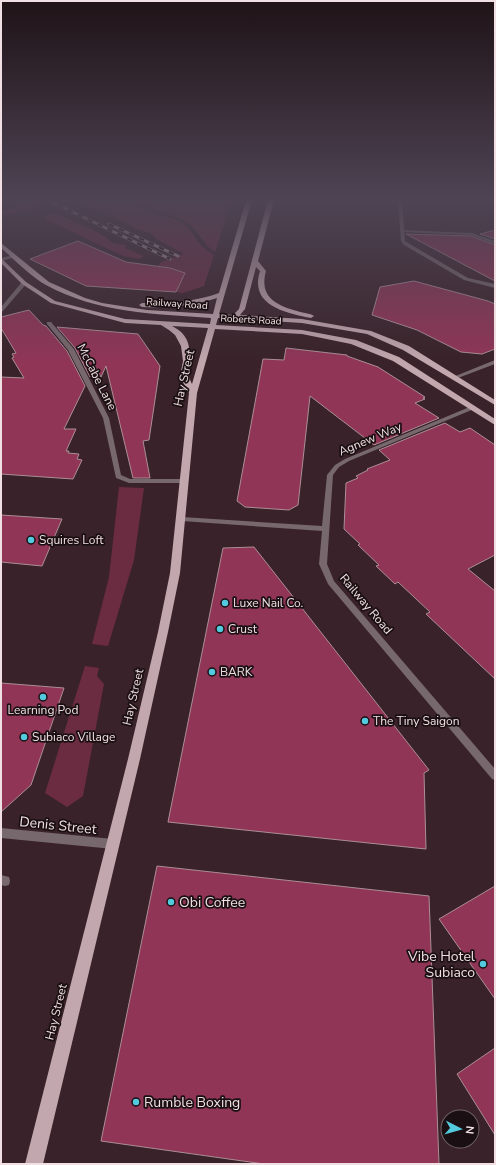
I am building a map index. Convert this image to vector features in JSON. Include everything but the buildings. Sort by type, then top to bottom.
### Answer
[{"type":"main road","name":"Hay Street","points":[[34,1164],[164,632],[175,574],[182,519],[184,481],[193,394],[233,254]]},
{"type":"main road","points":[[213,327],[227,323],[236,317],[242,309],[257,254]]},
{"type":"main road","name":"Railway Road","points":[[14,256],[47,283],[82,299],[130,310],[307,322],[369,332],[406,348],[495,402]]},
{"type":"main road","name":"Roberts Road","points":[[1,260],[24,283],[39,294],[54,302],[83,312],[125,321],[302,332],[353,342],[396,359],[495,423]]},
{"type":"main road","points":[[255,262],[263,271],[260,284],[262,294],[275,305],[288,311],[344,322],[369,332]]},
{"type":"main road","points":[[82,299],[110,300],[139,305],[167,305],[197,302],[222,294]]},
{"type":"main road","points":[[160,323],[172,329],[181,338],[187,353],[188,364],[184,377],[193,394]]},
{"type":"street","points":[[422,254],[466,279],[495,286]]},
{"type":"street","points":[[1,260],[14,256]]},
{"type":"street","points":[[1,310],[24,283]]},
{"type":"street","name":"McCabe Lane","points":[[49,323],[71,349],[106,418],[118,476],[129,481],[184,481]]},
{"type":"street","points":[[456,377],[495,362]]},
{"type":"street","name":"Agnew Way","points":[[326,529],[330,475],[337,466],[347,460],[472,408]]},
{"type":"street","points":[[182,519],[326,529]]},
{"type":"street","name":"Railway Road","points":[[326,529],[323,564],[331,582],[495,776]]},
{"type":"street","name":"Denis Street","points":[[1,833],[113,844]]},
{"type":"shaded area","points":[[120,254],[140,254],[144,256],[139,259]]},
{"type":"shaded area","points":[[183,254],[214,255],[204,286],[183,293],[176,292],[184,274],[158,266],[161,262]]},
{"type":"shaded area","points":[[119,487],[144,488],[134,560],[108,646],[92,644],[109,577]]},
{"type":"shaded area","points":[[85,666],[99,668],[97,676],[104,684],[83,796],[67,807],[45,793]]},
{"type":"railway","points":[[160,254],[170,259]]},
{"type":"place","name":"Squires Loft","points":[[31,540]]},
{"type":"place","name":"Luxe Nail Co.","points":[[225,603]]},
{"type":"place","name":"Crust","points":[[220,629]]},
{"type":"place","name":"BARK","points":[[212,672]]},
{"type":"place","name":"Learning Pod","points":[[43,697]]},
{"type":"place","name":"The Tiny Saigon","points":[[365,721]]},
{"type":"place","name":"Subiaco Village","points":[[24,737]]},
{"type":"place","name":"Obi Coffee","points":[[171,902]]},
{"type":"place","name":"Vibe Hotel Subiaco","points":[[483,964]]},
{"type":"place","name":"Rumble Boxing","points":[[136,1102]]}]
